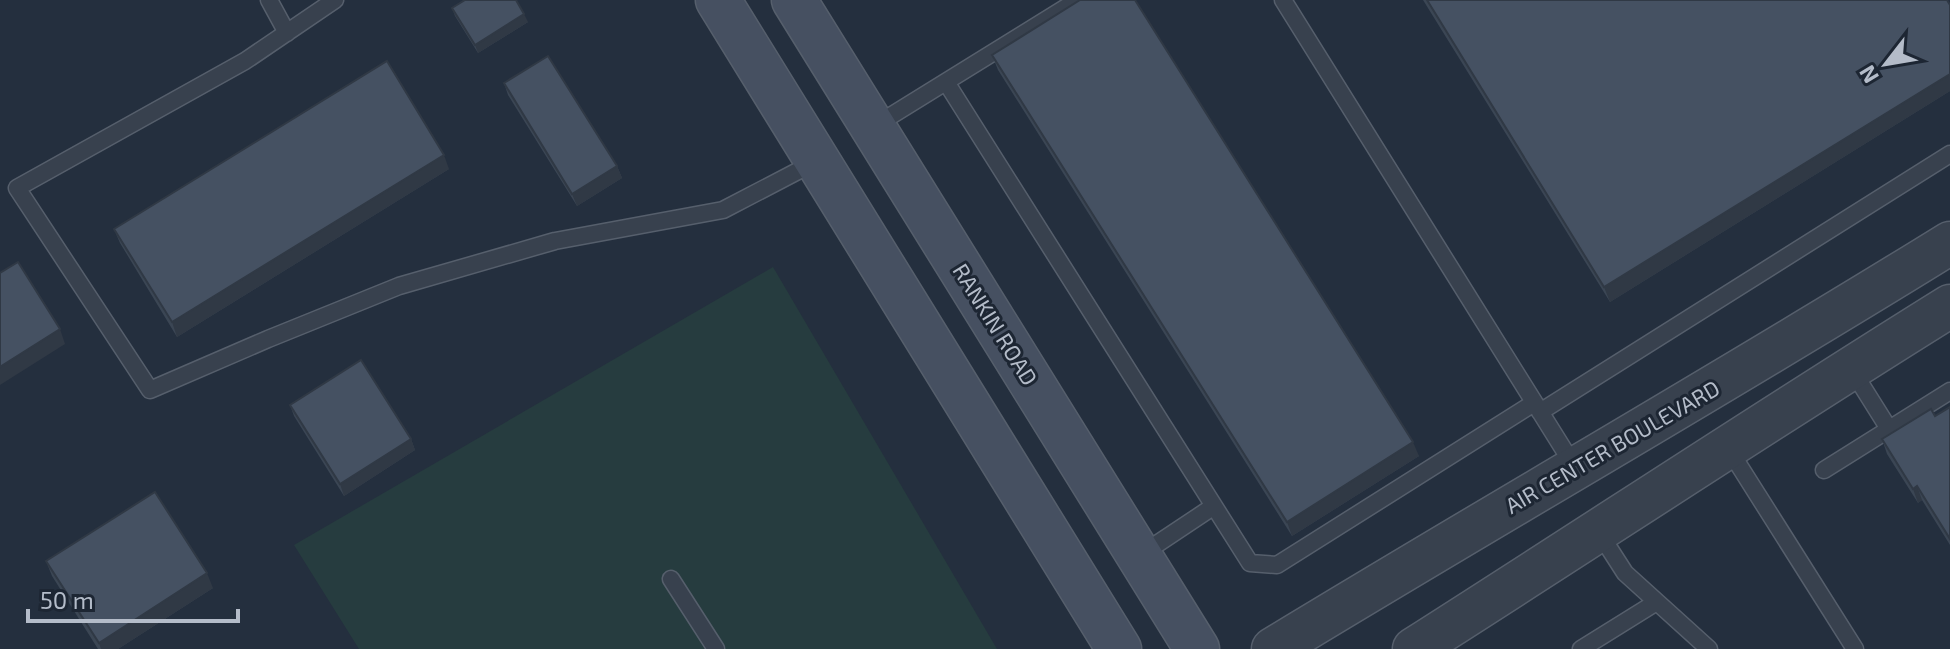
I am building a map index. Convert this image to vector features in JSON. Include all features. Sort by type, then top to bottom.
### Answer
[{"type":"main road","points":[[718,0],[1119,649]]},
{"type":"main road","name":"RANKIN ROAD","points":[[794,0],[1197,649]]},
{"type":"main road","points":[[818,161],[874,127]]},
{"type":"street","name":"AIR CENTER BOULEVARD","points":[[1273,649],[1950,243]]},
{"type":"street","points":[[1414,649],[1950,306]]},
{"type":"street","points":[[1696,397],[1727,446]]},
{"type":"lane","points":[[269,0],[287,33]]},
{"type":"lane","points":[[335,0],[245,61],[17,188],[150,390],[399,286],[555,241],[723,210],[818,161]]},
{"type":"lane","points":[[874,127],[1078,0]]},
{"type":"lane","points":[[1283,0],[1575,468]]},
{"type":"lane","points":[[946,82],[1250,563],[1277,565],[1950,154]]},
{"type":"lane","points":[[1851,368],[1889,429]]},
{"type":"lane","points":[[1824,470],[1950,391]]},
{"type":"lane","points":[[1727,446],[1855,649]]},
{"type":"lane","points":[[1139,556],[1214,506]]},
{"type":"lane","points":[[1598,531],[1625,573],[1709,649]]},
{"type":"lane","points":[[671,579],[716,649]]},
{"type":"lane","points":[[1581,649],[1655,603]]},
{"type":"green space","points":[[773,267],[997,649],[359,649],[294,545]]},
{"type":"building","points":[[465,0],[516,0],[524,14],[475,45],[452,8]]},
{"type":"building","points":[[1080,0],[1135,0],[1413,442],[1287,522],[992,55]]},
{"type":"building","points":[[1427,0],[1947,0],[1950,5],[1950,74],[1604,287]]},
{"type":"building","points":[[548,56],[617,166],[572,194],[504,83]]},
{"type":"building","points":[[387,61],[444,155],[172,322],[114,229]]},
{"type":"building","points":[[18,262],[60,329],[0,367],[0,273]]},
{"type":"building","points":[[361,360],[411,439],[340,484],[290,405]]},
{"type":"building","points":[[1950,407],[1950,539],[1917,486],[1913,489],[1882,439],[1931,409],[1935,416]]},
{"type":"building","points":[[155,492],[207,573],[99,643],[46,561]]}]
